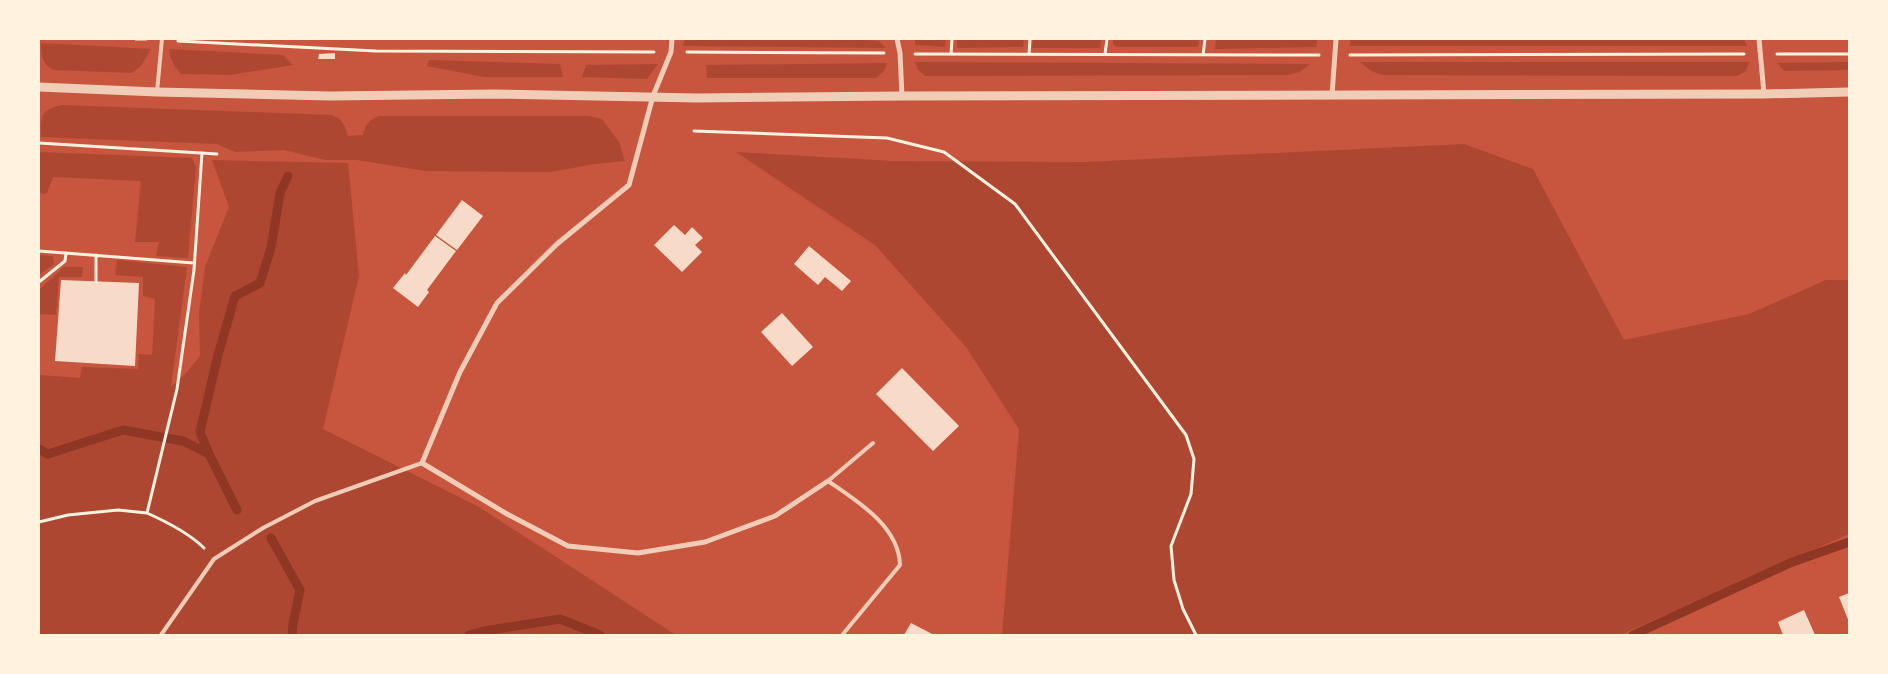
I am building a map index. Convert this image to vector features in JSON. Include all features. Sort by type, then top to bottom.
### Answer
[{"type":"street","points":[[672,39],[671,52],[653,96],[628,185],[557,244],[497,303],[460,372],[422,463],[507,514],[568,546],[638,553],[705,542],[775,516],[828,481]]},
{"type":"street","points":[[897,39],[900,54],[902,96]]},
{"type":"street","points":[[1332,95],[1336,39]]},
{"type":"street","points":[[1760,39],[1764,94]]},
{"type":"street","points":[[39,87],[330,96],[494,94],[726,98],[1764,94],[1849,92]]},
{"type":"lane","points":[[157,92],[162,39]]},
{"type":"lane","points":[[843,634],[900,564],[900,555],[896,545],[884,526],[859,503],[828,481],[873,443]]},
{"type":"lane","points":[[161,635],[214,559],[263,528],[315,501],[422,463]]},
{"type":"path","points":[[136,39],[221,41],[376,50],[1335,56],[1849,54]]},
{"type":"path","points":[[951,54],[952,39]]},
{"type":"path","points":[[1029,54],[1030,39]]},
{"type":"path","points":[[1105,54],[1107,39]]},
{"type":"path","points":[[1203,55],[1205,39]]},
{"type":"path","points":[[694,131],[887,138],[944,152],[1015,204],[1186,435],[1194,460],[1191,494],[1171,546],[1174,580],[1183,609],[1196,635]]},
{"type":"path","points":[[39,143],[217,154]]},
{"type":"path","points":[[147,513],[177,389],[194,263],[202,153]]},
{"type":"path","points":[[39,251],[194,263]]},
{"type":"path","points":[[39,282],[65,261],[66,253]]},
{"type":"path","points":[[96,255],[96,282]]},
{"type":"path","points":[[39,522],[68,515],[118,510],[147,513],[167,522],[199,543],[214,559]]},
{"type":"shaded area","points":[[685,39],[851,39],[879,41],[886,48],[683,46]]},
{"type":"shaded area","points":[[915,39],[946,39],[945,47],[915,45]]},
{"type":"shaded area","points":[[957,39],[1024,39],[1023,47],[957,48]]},
{"type":"shaded area","points":[[1033,39],[1101,39],[1100,48],[1032,48]]},
{"type":"shaded area","points":[[1113,39],[1199,39],[1198,47],[1117,47],[1113,44]]},
{"type":"shaded area","points":[[1216,39],[1317,39],[1316,47],[1215,49]]},
{"type":"shaded area","points":[[1350,39],[1744,39],[1747,46],[1350,46]]},
{"type":"shaded area","points":[[41,43],[151,49],[141,66],[132,73],[53,70],[46,65],[43,59]]},
{"type":"shaded area","points":[[169,49],[283,55],[293,65],[230,75],[181,74],[173,63]]},
{"type":"shaded area","points":[[429,60],[560,64],[563,77],[484,77],[427,66]]},
{"type":"shaded area","points":[[915,62],[1310,64],[1300,72],[1287,75],[925,76],[918,70]]},
{"type":"shaded area","points":[[1360,62],[1749,62],[1746,71],[1737,76],[1382,75],[1371,71]]},
{"type":"shaded area","points":[[1849,62],[1849,70],[1784,71],[1777,63]]},
{"type":"shaded area","points":[[887,63],[884,71],[876,78],[707,78],[706,65]]},
{"type":"shaded area","points":[[658,64],[647,79],[582,77],[586,65]]},
{"type":"shaded area","points":[[62,105],[332,115],[343,123],[348,136],[363,135],[368,123],[379,116],[589,116],[602,119],[619,142],[625,161],[594,164],[551,172],[426,171],[357,160],[325,160],[284,150],[235,152],[217,144],[41,137],[43,115],[49,109]]},
{"type":"shaded area","points":[[1464,144],[1533,169],[1624,340],[1749,314],[1826,280],[1849,280],[1849,534],[1620,635],[1002,635],[1019,429],[966,347],[875,245],[736,152],[894,161],[1085,162]]},
{"type":"shaded area","points":[[39,152],[192,158],[196,167],[188,258],[156,256],[159,242],[135,242],[141,181],[53,177],[47,193],[43,194],[39,192]]},
{"type":"shaded area","points":[[212,160],[348,163],[359,276],[323,429],[479,507],[676,635],[39,635],[39,375],[80,378],[82,367],[138,369],[139,354],[152,355],[155,299],[143,296],[143,277],[115,275],[117,260],[187,267],[171,387],[200,356],[199,313],[205,267],[229,207]]},
{"type":"shaded area","points":[[39,255],[53,256],[54,264],[39,275]]},
{"type":"shaded area","points":[[64,267],[83,267],[82,277],[59,277],[56,315],[40,314],[39,326],[39,290]]},
{"type":"building","points":[[335,53],[335,59],[318,59],[319,54]]},
{"type":"building","points":[[462,200],[483,216],[457,250],[436,235]]},
{"type":"building","points":[[674,225],[685,235],[692,227],[703,238],[695,245],[702,252],[682,272],[654,245]]},
{"type":"building","points":[[435,236],[456,251],[427,290],[429,292],[418,307],[393,288],[405,273],[406,275]]},
{"type":"building","points":[[809,246],[851,281],[842,291],[825,277],[818,285],[794,264]]},
{"type":"building","points":[[61,280],[139,283],[135,366],[55,361]]},
{"type":"building","points":[[782,313],[813,347],[792,366],[761,332]]},
{"type":"building","points":[[902,368],[959,426],[933,451],[876,394]]},
{"type":"building","points":[[1849,593],[1849,622],[1839,597]]},
{"type":"building","points":[[1804,610],[1815,635],[1783,635],[1778,622]]},
{"type":"building","points":[[911,623],[934,635],[904,635]]},
{"type":"waterway","points":[[237,510],[200,432],[218,355],[235,296],[260,283],[271,248],[280,193],[288,176]]},
{"type":"waterway","points":[[39,449],[48,454],[123,430],[183,441],[209,454]]},
{"type":"waterway","points":[[271,538],[300,590],[292,635]]},
{"type":"waterway","points":[[1633,635],[1790,563],[1849,542]]},
{"type":"waterway","points":[[469,635],[560,619],[600,635]]}]
